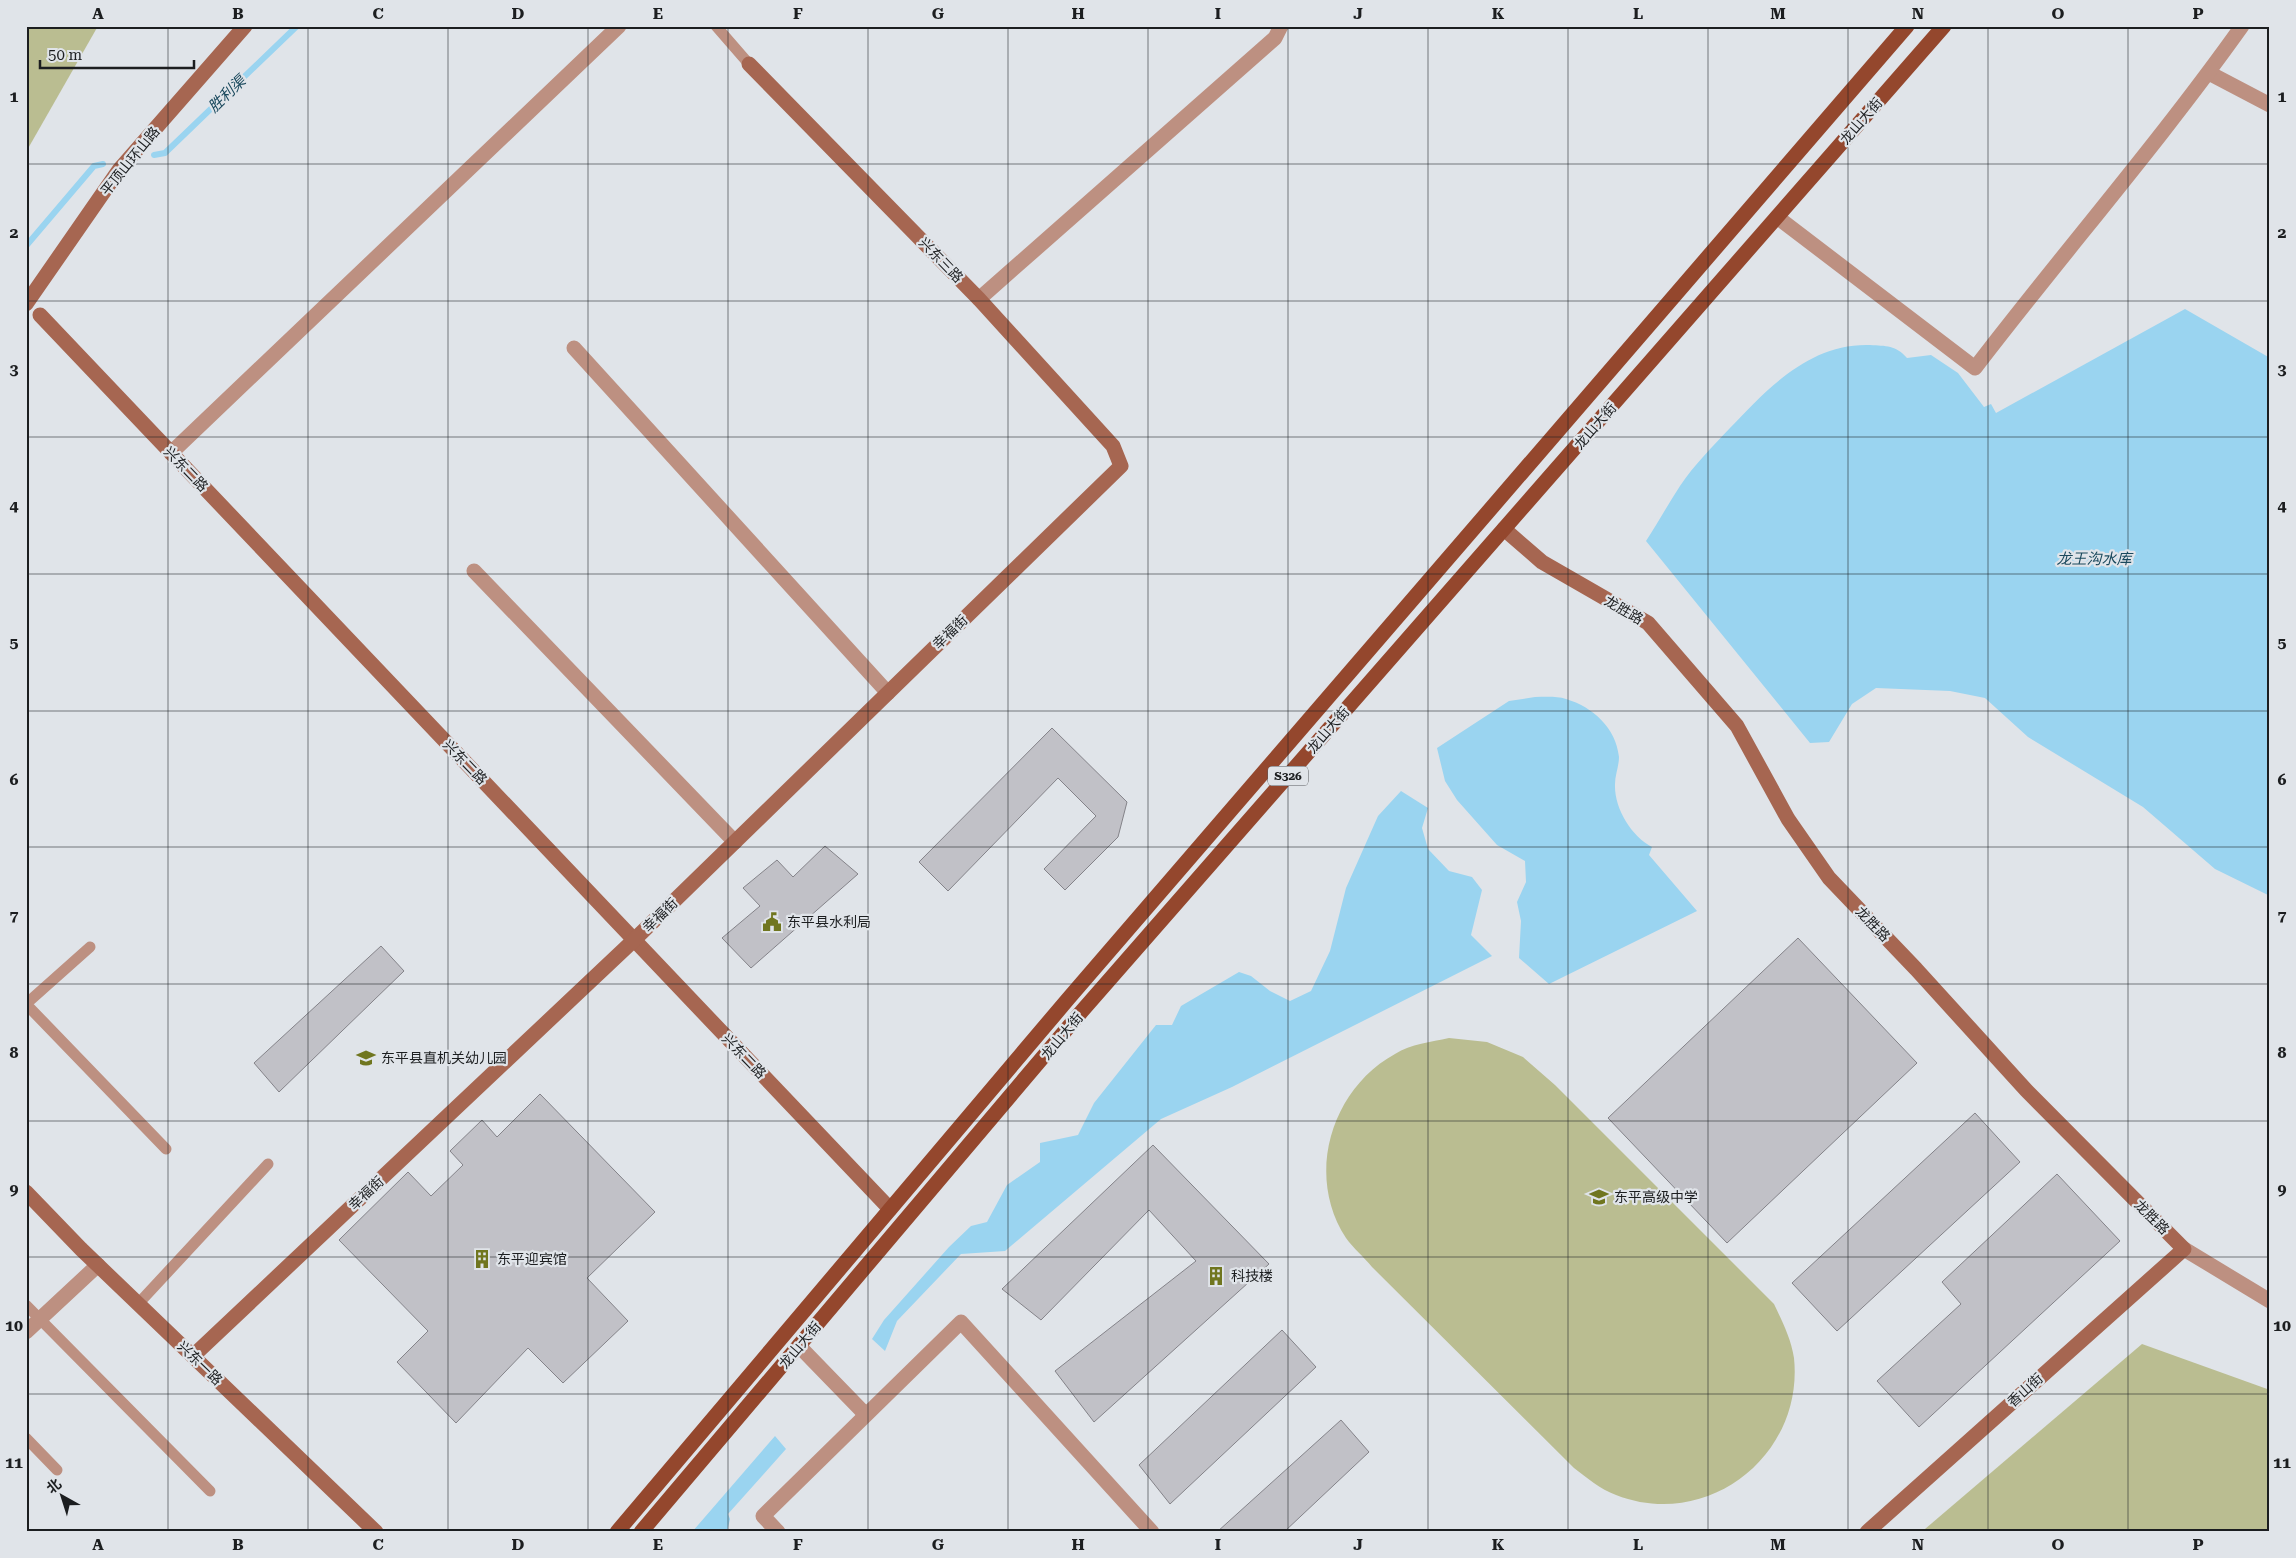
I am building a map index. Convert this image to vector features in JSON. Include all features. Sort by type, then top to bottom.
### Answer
[{"type":"main road","name":"龙山大街","points":[[617,1532],[1075,992],[1907,26]]},
{"type":"main road","name":"龙山大街","points":[[641,1532],[1082,1011],[1944,26]]},
{"type":"street","name":"平顶山环山路","points":[[26,304],[119,170],[245,26]]},
{"type":"street","points":[[172,454],[619,26]]},
{"type":"street","points":[[980,300],[1275,38],[1281,26]]},
{"type":"street","points":[[1777,217],[1976,368],[2048,273],[2209,73],[2242,26]]},
{"type":"street","name":"兴东三路","points":[[749,64],[980,300],[1113,446],[1120,466]]},
{"type":"street","points":[[2209,73],[2270,105]]},
{"type":"street","name":"兴东二路","points":[[40,315],[890,1209]]},
{"type":"street","points":[[574,348],[888,693]]},
{"type":"street","name":"幸福街","points":[[193,1356],[634,940],[1120,466]]},
{"type":"street","name":"龙胜路","points":[[1504,529],[1542,562],[1648,623],[1737,726],[1788,819],[1829,878],[1916,969],[2026,1090],[2184,1249],[2270,1301]]},
{"type":"street","points":[[474,570],[734,842]]},
{"type":"street","name":"兴东一路","points":[[26,1192],[138,1304],[376,1532]]},
{"type":"street","name":"香山街","points":[[1866,1532],[2184,1249]]},
{"type":"street","points":[[26,1332],[98,1265]]},
{"type":"street","points":[[778,1532],[763,1516],[961,1322],[1152,1532]]},
{"type":"street","points":[[799,1346],[865,1414]]},
{"type":"lane","points":[[716,26],[749,64]]},
{"type":"lane","points":[[90,948],[26,1004],[166,1149]]},
{"type":"lane","points":[[138,1304],[268,1164]]},
{"type":"lane","points":[[26,1305],[210,1491]]},
{"type":"lane","points":[[26,1438],[57,1470]]},
{"type":"green space","points":[[26,26],[98,26],[26,152]]},
{"type":"green space","points":[[1449,1038],[1487,1042],[1523,1057],[1555,1085],[1774,1304],[1793,1351],[1793,1393],[1783,1425],[1766,1453],[1743,1476],[1715,1493],[1684,1502],[1650,1503],[1610,1493],[1574,1468],[1372,1267],[1346,1238],[1334,1214],[1327,1188],[1327,1162],[1331,1136],[1341,1111],[1355,1089],[1373,1069],[1395,1054],[1414,1046]]},
{"type":"green space","points":[[2142,1344],[2270,1390],[2270,1532],[1928,1532],[1925,1529]]},
{"type":"water","name":"龙王沟水库","points":[[2185,309],[2270,358],[2270,896],[2215,869],[2143,807],[2028,737],[1985,698],[1950,691],[1876,688],[1852,704],[1829,742],[1810,743],[1646,541],[1685,478],[1704,456],[1759,398],[1792,371],[1809,360],[1848,346],[1870,345],[1895,348],[1907,358],[1931,355],[1958,373],[1984,407],[1991,404],[1996,413]]},
{"type":"water","points":[[1535,697],[1559,697],[1566,699],[1585,707],[1602,720],[1617,747],[1619,757],[1615,793],[1621,812],[1637,836],[1652,847],[1649,855],[1697,911],[1549,984],[1519,958],[1521,921],[1517,902],[1526,882],[1525,861],[1497,845],[1457,800],[1445,781],[1437,748],[1509,701]]},
{"type":"water","points":[[1401,791],[1428,808],[1422,828],[1428,849],[1449,871],[1472,877],[1482,890],[1471,935],[1492,956],[1232,1087],[1161,1119],[1005,1251],[961,1254],[897,1321],[885,1351],[872,1339],[884,1320],[949,1247],[971,1226],[987,1222],[1007,1185],[1040,1162],[1040,1143],[1078,1135],[1094,1103],[1156,1025],[1172,1025],[1181,1006],[1239,972],[1251,976],[1270,991],[1290,1001],[1311,991],[1330,951],[1346,888],[1378,816]]},
{"type":"water","points":[[775,1436],[786,1449],[728,1514],[730,1519],[727,1532],[692,1532]]},
{"type":"building","points":[[1052,728],[1127,802],[1118,837],[1065,890],[1044,869],[1096,816],[1058,778],[948,891],[919,862]]},
{"type":"building","name":"东平县水利局","points":[[825,846],[858,874],[751,968],[722,938],[760,906],[743,888],[777,860],[793,877]]},
{"type":"building","points":[[1798,938],[1917,1063],[1727,1243],[1608,1118]]},
{"type":"building","points":[[381,946],[404,971],[279,1092],[254,1063]]},
{"type":"building","name":"东平迎宾馆","points":[[540,1094],[655,1212],[587,1278],[628,1321],[563,1383],[528,1348],[456,1423],[397,1362],[428,1331],[339,1240],[408,1172],[431,1196],[463,1165],[450,1151],[482,1120],[497,1137]]},
{"type":"building","points":[[1975,1113],[2020,1162],[1837,1331],[1792,1283]]},
{"type":"building","name":"科技楼","points":[[1153,1145],[1269,1264],[1094,1422],[1055,1371],[1196,1261],[1149,1210],[1041,1320],[1002,1289]]},
{"type":"building","points":[[2057,1174],[2120,1241],[1919,1427],[1877,1381],[1961,1304],[1942,1282]]},
{"type":"building","points":[[1282,1330],[1316,1367],[1170,1504],[1139,1465]]},
{"type":"building","points":[[1341,1420],[1369,1452],[1284,1532],[1217,1532]]},
{"type":"waterway","name":"胜利渠","points":[[154,155],[165,153],[297,26]]},
{"type":"waterway","name":"胜利渠","points":[[26,246],[94,166],[103,164]]},
{"type":"place","name":"东平县水利局","points":[[772,922]]},
{"type":"place","name":"东平县直机关幼儿园","points":[[366,1058]]},
{"type":"place","name":"东平高级中学","points":[[1599,1197]]},
{"type":"place","name":"东平迎宾馆","points":[[482,1259]]},
{"type":"place","name":"科技楼","points":[[1216,1276]]}]
